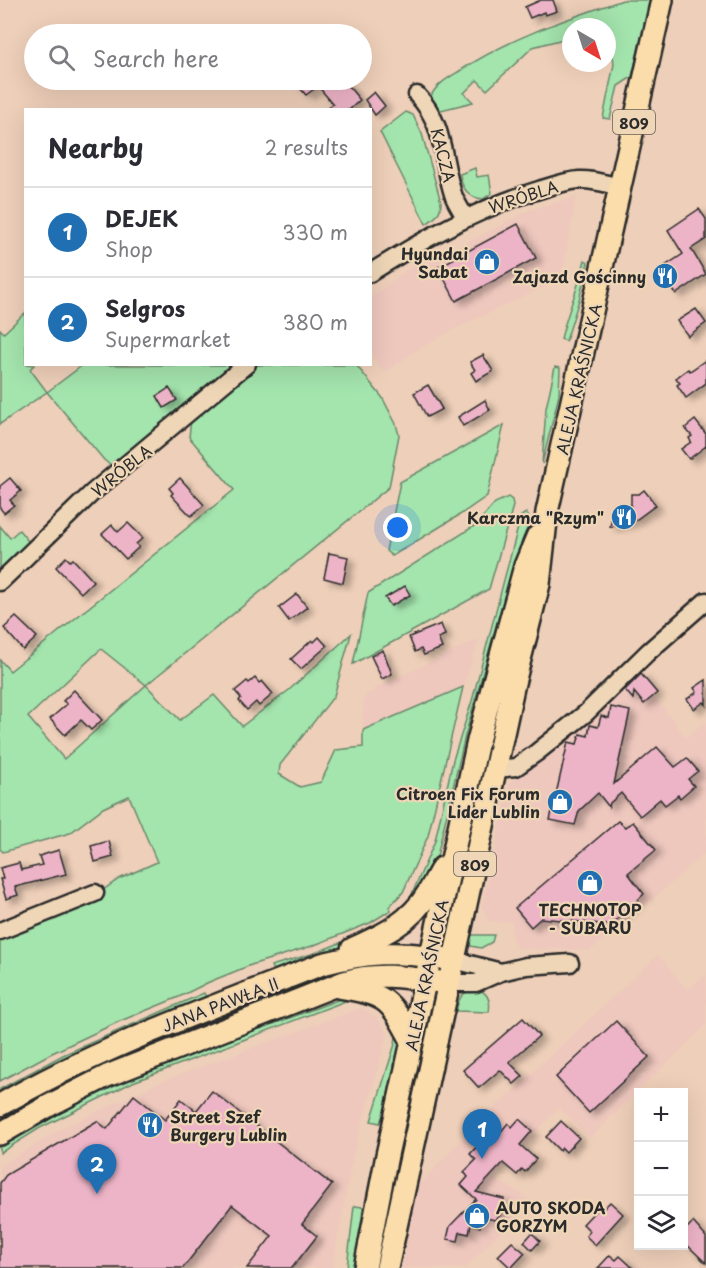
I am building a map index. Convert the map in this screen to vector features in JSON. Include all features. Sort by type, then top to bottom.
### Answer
[{"type":"main road","name":"ALEJA KRAŚNICKA","points":[[387,1268],[514,683],[539,584],[547,512],[662,0]]},
{"type":"main road","name":"ALEJA KRAŚNICKA","points":[[365,1268],[375,1212],[478,741],[525,566],[547,512]]},
{"type":"main road","points":[[322,964],[379,937],[406,919],[429,893],[453,850]]},
{"type":"main road","name":"JANA PAWŁA II","points":[[0,1105],[62,1071],[127,1041],[322,964],[383,952],[454,960]]},
{"type":"main road","name":"JANA PAWŁA II","points":[[0,1134],[107,1076],[332,986],[358,978],[380,975],[448,983]]},
{"type":"main road","points":[[332,986],[370,992],[382,998],[399,1017],[412,1041]]},
{"type":"street","name":"KACZA","points":[[417,95],[426,105],[437,125],[454,196],[465,218]]},
{"type":"street","name":"WRÓBLA","points":[[372,272],[411,247],[465,218],[529,193],[576,180],[589,180],[620,187]]},
{"type":"street","name":"WRÓBLA","points":[[0,582],[92,493],[245,366]]},
{"type":"street","points":[[496,769],[516,767],[536,753],[586,713],[648,652],[706,601]]},
{"type":"street","points":[[0,931],[95,893]]},
{"type":"street","points":[[454,960],[501,972]]},
{"type":"street","points":[[448,983],[476,982],[501,972],[526,966],[570,963]]},
{"type":"shaded area","points":[[576,197],[561,279],[456,328],[418,349],[385,372],[372,356],[372,296],[424,257],[428,263],[532,209]]},
{"type":"shaded area","points":[[479,639],[463,687],[363,730],[364,697],[378,687]]},
{"type":"shaded area","points":[[635,671],[686,738],[706,721],[706,851],[655,897],[590,950],[517,948],[512,937],[512,922],[489,921],[482,906],[510,783]]},
{"type":"shaded area","points":[[658,955],[687,990],[706,975],[706,1025],[641,1088],[634,1088],[634,1095],[590,1138],[559,1107],[493,1178],[530,1201],[465,1268],[401,1268],[419,1185],[470,1131]]},
{"type":"shaded area","points":[[362,1008],[377,1018],[387,1035],[354,1150],[332,1268],[0,1268],[0,1166],[67,1126],[163,1081]]},
{"type":"green space","points":[[623,0],[650,0],[632,77],[618,86],[610,119],[603,118],[612,72],[616,72],[616,18],[572,18]]},
{"type":"green space","points":[[562,21],[562,39],[533,47],[487,90],[477,80],[464,93],[473,102],[441,110],[436,107],[431,96],[446,79],[498,49]]},
{"type":"green space","points":[[406,112],[413,115],[422,134],[441,202],[437,215],[426,224],[380,132]]},
{"type":"green space","points":[[475,168],[477,177],[489,175],[492,193],[483,199],[469,194],[461,179],[460,174]]},
{"type":"green space","points":[[585,260],[588,262],[566,341],[561,339]]},
{"type":"green space","points":[[24,314],[24,366],[33,366],[30,369],[47,392],[0,424],[0,329],[4,333]]},
{"type":"green space","points":[[82,366],[239,366],[114,468],[104,460],[47,392]]},
{"type":"green space","points":[[254,366],[357,366],[382,397],[399,435],[389,487],[146,685],[180,720],[214,695],[242,726],[289,690],[351,634],[334,696],[280,765],[279,774],[300,787],[321,782],[336,750],[363,747],[363,730],[463,687],[428,836],[403,892],[389,907],[391,910],[370,923],[209,982],[50,1054],[0,1081],[0,938],[74,910],[119,879],[157,862],[129,796],[103,808],[70,833],[3,852],[0,849],[0,660],[10,671],[234,490],[189,437],[191,420]],"holes":[[[101,649],[146,685],[64,759],[28,717]]]},
{"type":"green space","points":[[555,367],[560,368],[559,395],[542,464],[546,408]]},
{"type":"green space","points":[[504,425],[487,496],[392,556],[386,551],[400,482]]},
{"type":"green space","points":[[508,497],[512,500],[513,506],[489,589],[353,664],[368,593],[476,525],[495,503]]},
{"type":"green space","points":[[526,513],[530,519],[503,601],[465,736],[434,869],[431,878],[409,901],[435,841],[453,760],[472,701],[521,516]]},
{"type":"green space","points":[[0,526],[10,538],[19,530],[28,541],[26,547],[0,575]]},
{"type":"green space","points":[[362,934],[374,935],[303,963],[273,971],[271,966],[315,953]]},
{"type":"green space","points":[[466,935],[494,935],[492,942],[481,948],[471,946]]},
{"type":"green space","points":[[476,989],[488,998],[489,1012],[456,1011],[462,996]]},
{"type":"green space","points":[[204,993],[206,997],[195,1005],[0,1096],[0,1089],[63,1055]]},
{"type":"green space","points":[[351,995],[379,1006],[348,1000],[133,1082],[40,1128],[0,1153],[0,1142],[75,1100],[212,1042],[263,1028]]},
{"type":"green space","points":[[248,1000],[251,1005],[0,1125],[0,1121],[56,1090]]},
{"type":"green space","points":[[392,1018],[402,1044],[396,1076],[380,1123],[371,1121],[395,1044],[396,1036]]},
{"type":"green space","points":[[354,1206],[363,1207],[358,1268],[347,1268]]},
{"type":"building","points":[[541,0],[553,0],[557,11],[545,15],[544,12],[530,18],[525,7]]},
{"type":"building","points":[[302,90],[313,90],[306,95]]},
{"type":"building","points":[[321,90],[352,90],[360,100],[351,108],[328,108],[333,104]]},
{"type":"building","points":[[374,92],[385,106],[375,115],[365,100]]},
{"type":"building","points":[[699,209],[706,219],[706,239],[691,249],[706,274],[676,294],[659,270],[683,254],[668,230]]},
{"type":"building","name":"Hyundai Sabat","points":[[518,224],[536,258],[456,301],[438,267]]},
{"type":"building","points":[[696,309],[706,323],[688,336],[677,321]]},
{"type":"building","points":[[483,355],[493,371],[476,381],[471,373],[475,370],[470,362]]},
{"type":"building","points":[[706,360],[706,383],[686,398],[677,385],[680,383],[676,378]]},
{"type":"building","points":[[428,385],[442,409],[427,417],[414,393]]},
{"type":"building","points":[[169,388],[177,400],[164,408],[157,396]]},
{"type":"building","points":[[485,400],[490,410],[463,426],[458,417]]},
{"type":"building","points":[[695,420],[706,434],[706,446],[689,459],[681,449],[691,442],[689,438],[692,436],[685,428]]},
{"type":"building","points":[[10,478],[21,491],[10,500],[14,505],[4,513],[0,508],[0,486]]},
{"type":"building","points":[[180,478],[204,505],[191,516],[171,495],[173,493],[169,488]]},
{"type":"building","points":[[644,490],[656,505],[633,522],[610,527],[613,511],[631,505],[631,494],[639,494]]},
{"type":"building","points":[[128,523],[143,538],[136,544],[139,547],[126,559],[102,534],[112,525],[118,532]]},
{"type":"building","points":[[329,553],[348,557],[343,583],[324,578]]},
{"type":"building","points":[[66,557],[70,561],[73,559],[93,581],[81,593],[56,567]]},
{"type":"building","points":[[405,586],[410,595],[391,606],[385,598]]},
{"type":"building","points":[[297,594],[307,607],[289,621],[279,608]]},
{"type":"building","points":[[16,617],[37,637],[23,650],[4,628]]},
{"type":"building","points":[[441,624],[445,635],[438,638],[442,648],[424,655],[421,649],[415,652],[409,637]]},
{"type":"building","points":[[319,637],[327,646],[301,669],[291,659],[312,640],[314,642]]},
{"type":"building","points":[[383,650],[392,674],[382,679],[371,656]]},
{"type":"building","points":[[641,674],[657,693],[644,704],[634,692],[633,699],[625,690]]},
{"type":"building","points":[[255,678],[259,683],[262,681],[273,694],[259,706],[256,702],[247,710],[239,701],[241,698],[235,691],[247,681],[249,683]]},
{"type":"building","points":[[706,680],[706,705],[704,702],[694,709],[687,699],[697,692],[694,688]]},
{"type":"building","points":[[74,690],[102,720],[91,730],[81,720],[65,735],[50,719],[67,704],[63,701]]},
{"type":"building","points":[[611,707],[630,711],[614,784],[657,747],[675,767],[687,758],[698,771],[688,779],[694,786],[680,798],[678,795],[665,805],[660,799],[640,816],[621,793],[610,803],[609,807],[598,793],[579,811],[575,825],[550,820],[568,742],[577,744],[580,734],[588,736],[590,725],[598,727],[601,716],[609,718]]},
{"type":"building","name":"TECHNOTOP - SUBARU","points":[[618,821],[625,827],[633,822],[656,850],[628,873],[644,894],[611,925],[541,918],[531,927],[515,908]]},
{"type":"building","points":[[109,841],[113,857],[95,862],[91,846]]},
{"type":"building","points":[[59,850],[66,874],[15,887],[18,895],[6,899],[0,879],[3,879],[0,868],[19,863],[21,870],[42,865],[39,856]]},
{"type":"building","points":[[523,1018],[539,1036],[509,1062],[523,1076],[514,1084],[500,1070],[479,1088],[463,1070]]},
{"type":"building","points":[[616,1021],[649,1057],[589,1113],[556,1077]]},
{"type":"building","points":[[212,1091],[332,1185],[302,1224],[317,1236],[292,1268],[247,1268],[272,1236],[232,1205],[183,1268],[0,1268],[0,1183],[6,1175],[97,1121],[107,1129],[134,1095],[165,1120],[181,1099],[196,1111]]},
{"type":"building","points":[[519,1119],[532,1131],[520,1145],[536,1159],[525,1172],[522,1169],[517,1175],[503,1163],[476,1192],[504,1199],[500,1215],[495,1220],[482,1217],[480,1227],[471,1224],[469,1234],[460,1232],[458,1241],[447,1239],[450,1226],[476,1199],[461,1185],[468,1177],[464,1172],[476,1160],[470,1154],[494,1128],[499,1134],[508,1123],[512,1127]]},
{"type":"building","points":[[561,1121],[579,1138],[566,1152],[562,1148],[560,1151],[546,1137]]},
{"type":"building","points":[[610,1202],[623,1214],[595,1245],[586,1236],[590,1231],[583,1224],[600,1206],[603,1209]]},
{"type":"building","points":[[693,1222],[706,1237],[706,1263],[688,1246],[688,1227]]},
{"type":"building","points":[[532,1233],[540,1241],[532,1250],[524,1242]]},
{"type":"building","points":[[512,1242],[525,1253],[511,1268],[498,1256]]},
{"type":"building","points":[[610,1255],[616,1260],[620,1256],[633,1268],[598,1268]]},
{"type":"place","name":"Hyundai Sabat","points":[[487,262]]},
{"type":"place","name":"Zajazd Gościnny","points":[[665,276]]},
{"type":"place","name":"Karczma \"Rzym\"","points":[[624,517]]},
{"type":"place","name":"Citroen Fix Forum Lider Lublin","points":[[560,802]]},
{"type":"place","name":"TECHNOTOP - SUBARU","points":[[590,883]]},
{"type":"place","name":"Street Szef Burgery Lublin","points":[[150,1125]]},
{"type":"place","name":"DEJEK","points":[[482,1159]]},
{"type":"place","name":"Selgros","points":[[97,1194]]},
{"type":"place","name":"AUTO SKODA GORZYM","points":[[477,1216]]}]
